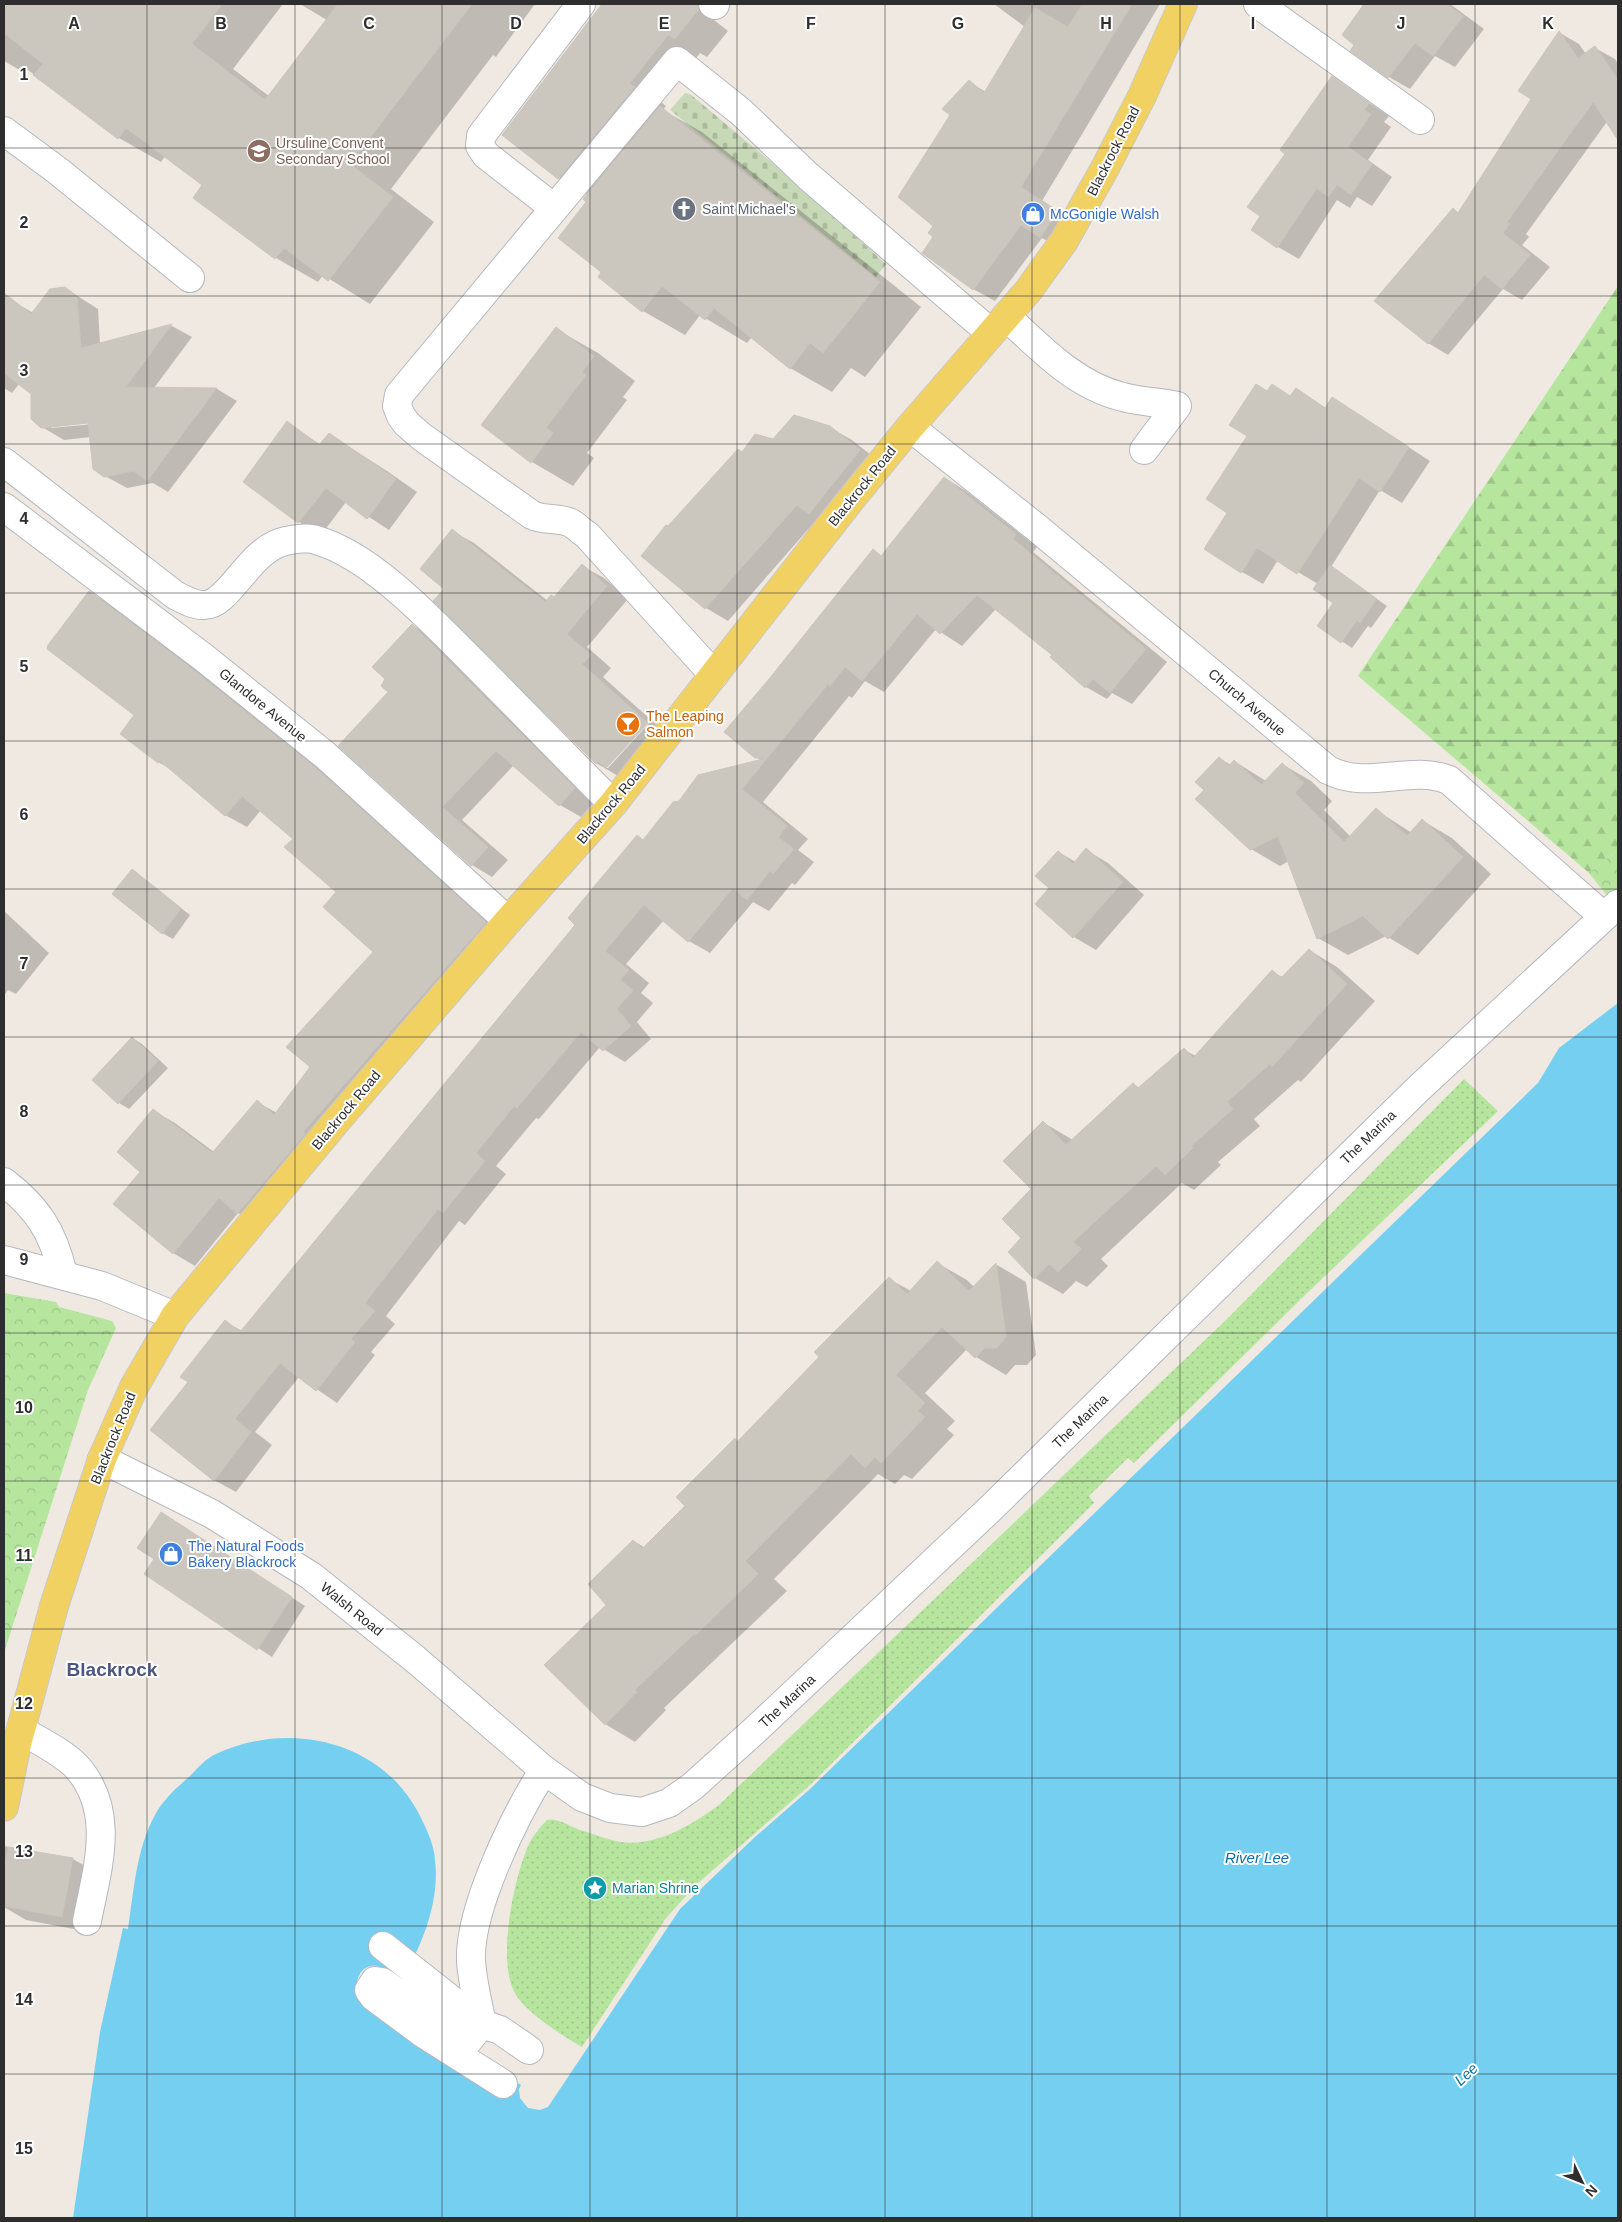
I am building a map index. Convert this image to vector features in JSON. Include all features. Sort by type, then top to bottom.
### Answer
[{"type":"main road","name":"Blackrock Road","points":[[4,1806],[14,1738],[54,1606],[102,1459],[134,1387],[175,1316],[334,1124],[508,921],[613,804],[910,427],[999,325],[1048,264],[1078,216],[1142,96],[1183,4]]},
{"type":"street","points":[[554,208],[486,155],[480,146],[481,136],[582,4]]},
{"type":"street","points":[[1258,4],[1420,120]]},
{"type":"street","points":[[714,675],[587,535],[570,523],[552,519],[540,519],[532,515],[422,437],[400,416],[397,406],[399,395],[677,61],[741,112],[808,176],[999,325],[1094,386],[1123,397],[1177,406],[1144,450]]},
{"type":"street","points":[[4,131],[58,171],[190,278]]},
{"type":"street","name":"Church Avenue","points":[[910,427],[1045,534],[1328,770],[1340,776],[1354,779],[1372,780],[1436,775],[1448,780],[1610,910]]},
{"type":"street","points":[[4,462],[175,595],[203,606],[215,604],[259,554],[272,545],[287,541],[315,539],[340,549],[382,576],[431,619],[613,804]]},
{"type":"street","name":"Glandore Avenue","points":[[4,507],[202,657],[325,755],[508,921]]},
{"type":"street","name":"The Marina","points":[[507,1739],[544,1770],[582,1797],[610,1808],[642,1812],[669,1803],[693,1786],[989,1510],[1411,1096],[1610,910]]},
{"type":"street","points":[[4,1182],[29,1204],[43,1222],[51,1235],[63,1274]]},
{"type":"street","points":[[4,1260],[63,1274],[102,1286],[175,1316]]},
{"type":"street","name":"Walsh Road","points":[[102,1459],[212,1514],[311,1576],[415,1659],[507,1739]]},
{"type":"street","points":[[14,1738],[62,1755],[76,1767],[97,1802],[101,1816],[102,1833],[87,1921]]},
{"type":"street","points":[[503,2084],[424,2034],[374,1997],[369,1990],[376,1981],[382,1982],[467,2042],[482,2024],[471,1959],[477,1918],[507,1838],[526,1798],[544,1770]]},
{"type":"street","points":[[382,1946],[482,2024],[500,2030],[529,2050]]},
{"type":"green space","points":[[685,93],[690,94],[800,186],[886,264],[876,277],[670,110]]},
{"type":"green space","points":[[1618,286],[1618,850],[1589,873],[1358,676]]},
{"type":"green space","points":[[1618,850],[1618,909],[1589,873]]},
{"type":"green space","points":[[1464,1079],[1498,1111],[1303,1297],[1134,1463],[1128,1458],[1089,1496],[1094,1503],[810,1785],[697,1884],[666,1918],[582,2047],[543,2022],[524,2005],[513,1989],[509,1975],[507,1957],[510,1916],[523,1858],[529,1844],[547,1820],[561,1822],[615,1841],[634,1843],[660,1838],[673,1833],[719,1805],[1227,1319]]},
{"type":"green space","points":[[4,1293],[56,1302],[59,1307],[112,1321],[116,1328],[88,1390],[4,1653]]},
{"type":"water","name":"River Lee","points":[[1618,1003],[1618,2218],[73,2218],[100,2032],[123,1928],[128,1929],[137,1870],[144,1842],[155,1815],[162,1804],[205,1761],[216,1754],[244,1744],[273,1739],[302,1739],[330,1744],[357,1754],[381,1769],[402,1789],[419,1814],[431,1842],[436,1872],[436,1884],[429,1921],[415,1955],[440,1973],[424,1996],[389,1971],[377,1966],[370,1966],[364,1969],[358,1979],[357,1993],[359,1999],[363,2004],[428,2028],[521,2085],[519,2089],[520,2098],[528,2108],[540,2110],[548,2107],[680,1909],[755,1837],[810,1789],[1538,1083],[1559,1048]]},
{"type":"building","name":"Ursuline Convent Secondary School","points":[[4,4],[222,4],[192,44],[265,100],[338,4],[472,4],[350,164],[393,197],[328,281],[284,248],[275,259],[193,198],[202,185],[126,128],[118,139],[33,75],[43,64],[4,33]]},
{"type":"building","points":[[602,4],[698,4],[699,9],[675,39],[668,35],[630,83],[635,87],[558,179],[502,135]]},
{"type":"building","points":[[1082,4],[1132,4],[1021,187],[1058,211],[1040,238],[1021,225],[973,290],[922,253],[933,237],[928,233],[933,226],[898,197],[950,115],[942,109],[969,80],[984,93],[1035,8],[1068,27]]},
{"type":"building","points":[[1364,4],[1447,4],[1463,16],[1433,56],[1415,43],[1388,78],[1350,51],[1354,45],[1342,35]]},
{"type":"building","points":[[1559,31],[1578,58],[1595,46],[1618,80],[1618,140],[1593,102],[1507,222],[1510,224],[1503,233],[1530,255],[1502,289],[1484,275],[1428,344],[1374,301],[1453,208],[1458,213],[1531,99],[1518,91]]},
{"type":"building","points":[[1332,76],[1369,103],[1364,110],[1371,114],[1348,147],[1372,164],[1351,195],[1337,185],[1328,197],[1317,188],[1277,248],[1251,230],[1260,216],[1247,207],[1285,154],[1280,150]]},
{"type":"building","name":"Saint Michael's","points":[[660,106],[880,282],[823,353],[810,343],[790,369],[714,308],[705,320],[662,286],[642,312],[598,277],[601,272],[558,238],[586,202],[583,199]]},
{"type":"building","points":[[65,287],[77,296],[81,348],[172,324],[126,387],[217,388],[147,481],[134,471],[104,477],[93,469],[88,423],[41,428],[31,419],[31,394],[4,373],[4,293],[31,314],[50,289]]},
{"type":"building","points":[[556,327],[594,356],[582,372],[586,375],[546,428],[553,433],[531,463],[481,425]]},
{"type":"building","points":[[1256,384],[1267,391],[1272,384],[1290,396],[1296,388],[1325,408],[1332,397],[1409,447],[1380,492],[1359,478],[1297,574],[1257,548],[1241,573],[1204,549],[1227,513],[1206,499],[1247,436],[1229,425]]},
{"type":"building","points":[[794,415],[830,426],[860,450],[809,514],[797,505],[705,609],[641,556],[666,525],[668,526],[738,449],[742,452],[755,434],[773,439]]},
{"type":"building","points":[[287,421],[319,445],[329,433],[396,479],[367,519],[326,488],[298,523],[243,482]]},
{"type":"building","points":[[944,477],[1016,534],[1013,539],[1146,649],[1110,693],[1093,679],[1085,688],[1050,657],[1052,655],[977,595],[940,634],[917,614],[862,681],[845,667],[830,686],[828,684],[742,789],[787,826],[778,837],[794,849],[773,874],[770,871],[747,900],[733,888],[688,942],[644,905],[605,951],[629,970],[620,980],[633,990],[617,1009],[631,1026],[603,1051],[581,1032],[517,1108],[514,1106],[476,1153],[485,1161],[443,1213],[438,1209],[365,1303],[375,1311],[351,1339],[355,1342],[316,1391],[280,1363],[235,1419],[251,1432],[214,1481],[150,1430],[188,1382],[180,1377],[225,1320],[240,1332],[575,925],[568,918],[637,835],[643,840],[673,802],[679,801],[698,775],[767,758],[755,758],[724,732],[873,549],[881,556]]},
{"type":"building","points":[[452,529],[545,602],[551,595],[554,597],[582,564],[607,586],[567,634],[591,655],[582,664],[648,723],[606,768],[598,761],[596,764],[433,601],[444,589],[420,569]]},
{"type":"building","points":[[1330,565],[1377,599],[1360,623],[1357,620],[1341,643],[1317,626],[1333,603],[1313,589]]},
{"type":"building","points":[[89,591],[177,657],[315,767],[486,922],[303,1132],[305,1134],[237,1214],[219,1198],[173,1254],[113,1204],[140,1172],[117,1152],[153,1109],[212,1153],[257,1100],[274,1115],[310,1067],[286,1047],[373,952],[323,907],[336,892],[284,847],[293,839],[242,796],[225,816],[160,761],[158,763],[120,734],[134,715],[47,649],[48,645]]},
{"type":"building","points":[[412,624],[575,788],[559,806],[496,751],[442,807],[488,847],[471,866],[338,746],[388,692],[381,686],[385,679],[372,667]]},
{"type":"building","points":[[1219,757],[1229,766],[1234,760],[1261,785],[1282,763],[1304,783],[1295,793],[1344,842],[1376,808],[1407,836],[1422,819],[1463,857],[1388,939],[1363,916],[1317,939],[1278,836],[1250,850],[1195,799],[1204,790],[1195,782]]},
{"type":"building","points":[[1086,848],[1123,882],[1073,938],[1035,904],[1049,888],[1035,876],[1058,851],[1073,864]]},
{"type":"building","points":[[132,869],[181,908],[162,934],[112,894]]},
{"type":"building","points":[[1309,949],[1347,984],[1272,1067],[1270,1064],[1227,1102],[1233,1109],[1191,1146],[1193,1148],[1165,1175],[1156,1166],[1073,1242],[1081,1249],[1058,1272],[1049,1264],[1034,1279],[1008,1252],[1021,1238],[1002,1219],[1031,1189],[1003,1161],[1043,1121],[1066,1145],[1133,1083],[1138,1088],[1184,1048],[1193,1058],[1272,970],[1281,978]]},
{"type":"building","points":[[132,1037],[158,1061],[118,1104],[92,1080]]},
{"type":"building","points":[[937,1261],[969,1291],[996,1263],[1006,1337],[997,1348],[985,1348],[975,1358],[942,1327],[896,1375],[925,1403],[918,1411],[925,1417],[881,1463],[875,1457],[865,1468],[851,1454],[745,1561],[758,1574],[696,1635],[694,1634],[635,1690],[637,1692],[605,1725],[544,1665],[606,1605],[588,1584],[633,1540],[642,1549],[685,1506],[676,1497],[735,1438],[737,1442],[819,1357],[814,1352],[889,1277],[907,1294]]},
{"type":"building","points":[[161,1512],[292,1597],[257,1650],[144,1574],[154,1559],[137,1548]]},
{"type":"building","points":[[8,1847],[73,1858],[62,1917],[4,1906],[4,1868]]},
{"type":"place","name":"Ursuline Convent Secondary School","points":[[259,151]]},
{"type":"place","name":"Saint Michael's","points":[[684,209]]},
{"type":"place","name":"McGonigle Walsh","points":[[1033,214]]},
{"type":"place","name":"The Leaping Salmon","points":[[628,724]]},
{"type":"place","name":"The Natural Foods Bakery Blackrock","points":[[171,1554]]},
{"type":"place","name":"Marian Shrine","points":[[595,1888]]},
{"type":"district","name":"Blackrock","points":[[112,1669]]},
{"type":"water label","name":"Lee","points":[[1466,2074]]}]
